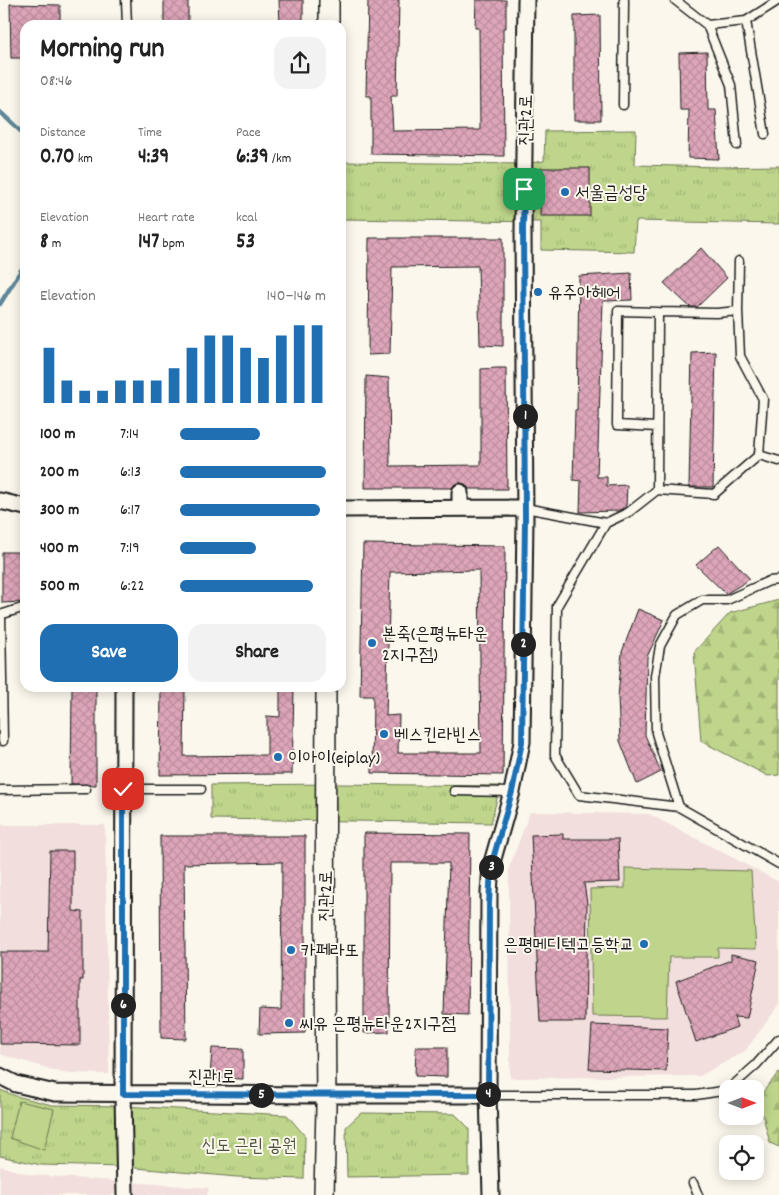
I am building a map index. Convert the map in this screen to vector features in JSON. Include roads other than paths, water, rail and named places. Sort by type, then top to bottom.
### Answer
[{"type":"street","points":[[329,0],[329,20]]},
{"type":"street","name":"진관2로","points":[[491,1195],[488,1095],[489,904],[491,866],[512,792],[522,742],[525,508],[523,229],[526,0]]},
{"type":"street","points":[[460,492],[460,508]]},
{"type":"street","points":[[0,501],[20,506]]},
{"type":"street","points":[[346,509],[525,508]]},
{"type":"street","points":[[124,692],[123,1094],[125,1195]]},
{"type":"street","name":"진관2로","points":[[324,1195],[326,1095],[326,692]]},
{"type":"street","name":"진관1로","points":[[0,1076],[16,1084],[55,1092],[123,1094],[488,1095]]},
{"type":"lane","points":[[126,0],[126,20]]},
{"type":"lane","points":[[623,105],[624,0]]},
{"type":"lane","points":[[675,0],[708,25],[731,85],[737,145]]},
{"type":"lane","points":[[708,25],[746,21],[779,0]]},
{"type":"lane","points":[[746,21],[765,134]]},
{"type":"lane","points":[[739,261],[738,311],[740,356],[763,399],[760,455],[714,494],[657,490],[629,512],[606,523],[557,606],[555,755],[579,795],[679,807],[779,864]]},
{"type":"lane","points":[[657,427],[617,425],[618,311],[717,313],[738,311]]},
{"type":"lane","points":[[657,490],[658,312]]},
{"type":"lane","points":[[760,455],[779,461]]},
{"type":"lane","points":[[525,508],[606,523]]},
{"type":"lane","points":[[679,807],[656,733],[655,676],[660,646],[677,616],[702,600],[727,600],[769,581],[779,580]]},
{"type":"lane","points":[[3,741],[0,615],[20,609]]},
{"type":"lane","points":[[0,790],[86,789]]},
{"type":"lane","points":[[123,789],[201,789]]},
{"type":"lane","points":[[454,791],[512,792]]},
{"type":"lane","points":[[738,1080],[756,1065],[779,1039]]},
{"type":"lane","points":[[488,1095],[696,1095],[719,1091]]},
{"type":"lane","points":[[693,1183],[698,1195]]},
{"type":"waterway","points":[[0,112],[20,130]]},
{"type":"waterway","points":[[0,304],[20,272]]},
{"type":"place","name":"서울금성당","points":[[565,192]]},
{"type":"place","name":"유주아헤어","points":[[538,292]]},
{"type":"place","name":"본죽(은평뉴타운 2지구점)","points":[[372,643]]},
{"type":"place","name":"베스킨라빈스","points":[[384,734]]},
{"type":"place","name":"이아이(eiplay)","points":[[278,757]]},
{"type":"place","name":"은평메디텍고등학교","points":[[644,944]]},
{"type":"place","name":"카페라또","points":[[291,950]]},
{"type":"place","name":"씨유 은평뉴타운2지구점","points":[[289,1023]]},
{"type":"park label","name":"신도 근린 공원","points":[[249,1145]]}]
